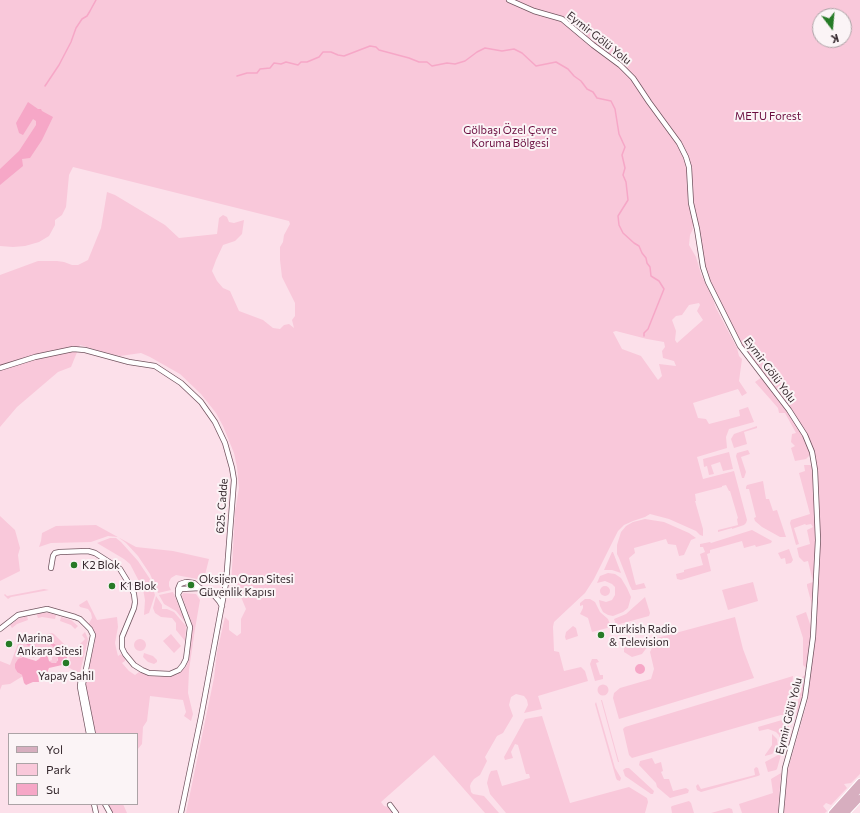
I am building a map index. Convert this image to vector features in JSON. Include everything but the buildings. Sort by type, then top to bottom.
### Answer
[{"type":"main road","points":[[832,813],[860,782]]},
{"type":"main road","points":[[839,813],[860,789]]},
{"type":"main road","points":[[846,813],[860,798]]},
{"type":"main road","points":[[852,813],[860,804]]},
{"type":"street","name":"Eymir Gölü Yolu","points":[[509,0],[534,11],[562,19],[593,45],[620,64],[633,78],[679,143],[689,167],[691,203],[699,239],[703,267],[708,282],[740,346],[789,410],[805,435],[812,452],[815,470],[818,540],[813,637],[805,697],[785,768],[781,813]]},
{"type":"street","name":"625. Cadde","points":[[0,368],[51,353],[72,349],[84,350],[129,362],[155,366],[181,383],[201,402],[220,432],[232,468],[233,494],[226,583],[181,813]]},
{"type":"street","points":[[51,568],[55,553],[88,552],[95,553],[120,569],[133,591],[135,602],[122,637],[122,648],[134,665],[149,673],[173,673],[179,670],[185,662],[190,627],[178,595],[180,584],[186,582],[194,583],[200,588],[213,594],[222,606]]},
{"type":"street","points":[[178,595],[181,589],[200,588]]},
{"type":"street","points":[[0,629],[18,615],[47,610],[80,619],[90,629],[93,633],[83,684],[93,733]]},
{"type":"street","points":[[75,617],[88,630],[90,635],[79,684],[89,733]]},
{"type":"street","points":[[390,805],[396,813]]},
{"type":"street","points":[[104,813],[106,806]]},
{"type":"street","points":[[106,806],[110,813]]},
{"type":"green space","points":[[0,0],[860,0],[860,774],[851,783],[844,784],[847,788],[831,805],[826,803],[823,806],[827,811],[825,813],[784,813],[787,773],[808,699],[817,583],[815,470],[805,435],[746,354],[708,282],[696,225],[692,226],[693,229],[690,235],[689,245],[696,257],[701,274],[716,308],[737,348],[739,356],[742,359],[739,381],[747,393],[742,396],[738,389],[693,403],[698,418],[706,419],[709,424],[740,416],[739,410],[748,407],[754,422],[729,429],[726,437],[727,448],[697,457],[703,479],[734,471],[747,520],[746,523],[732,529],[718,532],[718,530],[738,525],[738,518],[730,491],[726,485],[695,494],[695,501],[703,529],[703,536],[696,531],[669,519],[650,514],[624,525],[618,531],[594,579],[585,593],[554,622],[553,627],[554,651],[559,652],[564,671],[581,667],[585,671],[588,681],[538,696],[542,709],[524,713],[528,705],[524,696],[516,694],[511,697],[509,705],[513,716],[503,733],[497,736],[485,757],[487,761],[480,775],[471,783],[471,792],[473,794],[484,796],[499,813],[485,813],[434,755],[381,802],[393,813],[186,813],[225,617],[229,621],[229,630],[237,636],[241,633],[241,619],[246,609],[241,597],[244,590],[231,586],[235,512],[239,488],[234,453],[216,413],[201,394],[180,374],[141,353],[120,356],[80,345],[71,367],[58,372],[17,407],[0,427],[0,275],[38,261],[57,261],[78,265],[88,260],[101,228],[107,192],[115,195],[165,225],[179,238],[217,234],[219,218],[223,215],[227,217],[229,222],[234,223],[244,220],[242,234],[235,241],[223,245],[212,271],[217,281],[223,288],[230,291],[239,311],[263,320],[273,328],[280,329],[284,325],[289,324],[294,328],[292,320],[295,316],[295,303],[282,277],[280,260],[280,247],[290,224],[289,221],[73,167],[69,175],[66,207],[62,215],[55,220],[55,225],[49,236],[39,242],[25,246],[0,246]],"holes":[[[699,303],[700,305],[697,311],[703,320],[677,343],[675,340],[676,331],[672,320],[676,316],[682,315],[689,305]],[[616,331],[664,342],[665,347],[662,351],[663,358],[674,361],[676,366],[659,364],[662,376],[658,380],[641,356],[622,349],[613,332]]]},
{"type":"green space","points":[[762,377],[787,409],[802,434],[810,453],[806,459],[795,461],[791,448],[795,446],[791,442],[792,434],[796,433],[785,413],[779,413],[778,408],[755,382]]},
{"type":"green space","points":[[757,426],[757,428],[744,432],[747,444],[734,448],[731,439],[734,434]]},
{"type":"green space","points":[[748,450],[750,454],[741,457],[746,472],[744,478],[742,478],[736,456],[737,453]]},
{"type":"green space","points":[[729,452],[733,469],[723,471],[720,462],[711,465],[714,474],[709,475],[707,466],[704,467],[703,459]]},
{"type":"green space","points":[[804,465],[810,465],[813,468],[817,542],[814,604],[812,605],[807,586],[807,584],[813,582],[808,561],[804,562],[799,557],[797,548],[810,544],[807,530],[813,527],[811,524],[805,524],[794,528],[799,544],[796,545],[790,523],[791,520],[810,514],[799,473],[805,471]]},
{"type":"green space","points":[[763,481],[766,499],[769,499],[773,511],[777,510],[786,537],[780,537],[762,527],[755,521],[754,518],[756,517],[749,489],[746,489],[746,487],[747,485]]},
{"type":"green space","points":[[0,516],[15,530],[20,548],[18,555],[20,571],[0,581]]},
{"type":"green space","points":[[645,519],[664,522],[689,533],[696,538],[691,540],[684,555],[679,556],[676,545],[668,544],[666,539],[634,548],[635,553],[629,558],[635,582],[636,585],[644,583],[646,588],[632,590],[617,554],[617,545],[621,532],[626,526],[633,522]]},
{"type":"green space","points":[[96,525],[118,537],[108,536],[91,542],[51,543],[39,547],[42,533],[56,526]]},
{"type":"green space","points":[[752,530],[772,541],[771,543],[756,547],[755,545],[744,548],[742,541],[710,550],[710,553],[707,554],[711,571],[681,580],[677,579],[676,574],[684,572],[684,570],[703,565],[700,554],[705,552],[703,547],[700,547],[700,544],[711,543]]},
{"type":"green space","points":[[118,537],[136,547],[173,551],[209,559],[205,575],[201,579],[197,579],[176,575],[171,578],[169,582],[171,590],[158,593],[150,574],[138,556]]},
{"type":"green space","points":[[110,538],[116,538],[121,542],[138,561],[150,579],[155,595],[149,613],[144,615],[145,600],[143,589],[130,564],[97,543]]},
{"type":"green space","points":[[789,549],[793,560],[791,563],[786,564],[785,558],[781,559],[778,553]]},
{"type":"green space","points":[[612,552],[621,573],[612,570],[604,570]]},
{"type":"green space","points":[[608,573],[615,574],[621,578],[631,597],[628,608],[613,616],[603,612],[599,600],[606,602],[612,600],[615,595],[615,587],[605,581],[597,583],[600,576]]},
{"type":"green space","points":[[753,582],[758,601],[728,610],[722,590]]},
{"type":"green space","points":[[605,586],[610,591],[605,596],[600,591]]},
{"type":"green space","points":[[44,589],[49,590],[11,597],[8,599],[4,595],[5,594],[7,596]]},
{"type":"green space","points":[[173,592],[184,621],[176,611],[164,604],[159,595]]},
{"type":"green space","points":[[183,593],[196,594],[200,600],[189,670],[188,693],[193,714],[191,721],[184,716],[186,712],[183,700],[150,696],[147,721],[143,727],[142,744],[138,749],[138,733],[95,733],[85,683],[95,637],[88,625],[92,618],[91,613],[88,609],[80,607],[79,605],[87,600],[97,620],[117,617],[118,627],[115,643],[117,652],[118,656],[121,654],[125,659],[122,663],[129,671],[135,675],[139,672],[151,676],[168,677],[186,667],[189,659],[192,624],[182,596]]},
{"type":"green space","points":[[156,596],[162,605],[162,609],[167,609],[174,612],[186,626],[185,641],[176,630],[176,623],[172,618],[161,617],[155,613],[153,608]]},
{"type":"green space","points":[[645,597],[650,613],[649,616],[616,625],[614,619],[626,614]]},
{"type":"green space","points":[[585,599],[590,599],[595,602],[600,612],[608,619],[611,627],[592,632],[588,618],[580,614],[583,605],[580,606],[580,603]]},
{"type":"green space","points":[[806,612],[811,627],[811,634],[806,668],[803,665],[803,638],[796,616]]},
{"type":"green space","points":[[36,613],[49,613],[56,615],[55,619],[42,617],[38,618]]},
{"type":"green space","points":[[27,616],[28,620],[17,624],[12,628],[10,625],[18,619]]},
{"type":"green space","points":[[61,617],[71,620],[78,626],[75,629],[71,625],[60,621]]},
{"type":"green space","points":[[735,617],[743,649],[754,678],[619,719],[613,698],[614,693],[620,688],[651,679],[654,669],[650,652],[657,638]]},
{"type":"green space","points":[[573,626],[576,628],[578,636],[566,640],[566,632]]},
{"type":"green space","points":[[85,632],[88,639],[78,681],[75,671],[66,666],[70,660],[69,656],[54,643],[48,640],[40,640],[26,644],[28,646],[40,643],[52,645],[56,648],[58,653],[57,662],[53,664],[49,661],[52,660],[52,656],[47,650],[43,649],[38,652],[34,658],[23,654],[20,658],[16,671],[23,676],[10,684],[2,685],[0,690],[0,661],[10,665],[19,641],[52,633],[72,652],[85,639],[82,635]]},
{"type":"green space","points":[[171,634],[181,646],[174,653],[163,641]]},
{"type":"green space","points":[[142,639],[145,640],[145,650],[138,651],[135,650],[134,643],[135,640]]},
{"type":"green space","points":[[641,642],[648,646],[642,654],[632,657],[624,652],[624,647]]},
{"type":"green space","points":[[144,653],[153,656],[157,662],[154,664],[148,662],[143,657]]},
{"type":"green space","points":[[592,659],[597,659],[599,662],[596,663],[600,675],[603,675],[603,679],[595,681],[590,664]]},
{"type":"green space","points":[[805,675],[802,699],[795,726],[801,678]]},
{"type":"green space","points":[[793,676],[790,706],[787,715],[781,715],[632,758],[629,755],[623,729],[625,727]]},
{"type":"green space","points":[[601,685],[605,685],[607,686],[607,694],[601,695],[598,692],[598,688]]},
{"type":"green space","points":[[602,700],[619,762],[618,762]]},
{"type":"green space","points":[[596,702],[615,768],[621,778],[620,781],[616,778],[595,704]]},
{"type":"green space","points":[[542,716],[570,803],[629,787],[647,798],[648,802],[645,813],[506,813],[490,794],[487,783],[489,775],[491,771],[497,770],[502,786],[530,778],[529,774],[526,774],[518,745],[515,744],[511,752],[513,758],[505,760],[504,757],[525,719]]},
{"type":"green space","points":[[782,720],[787,722],[789,726],[777,769],[768,772],[765,762],[778,755],[781,749],[781,742],[779,735],[776,732],[768,729],[759,731],[758,727]]},
{"type":"green space","points":[[772,734],[777,739],[778,748],[772,754],[765,756],[772,745]]},
{"type":"green space","points":[[652,758],[655,764],[661,762],[663,771],[661,772],[664,779],[669,779],[673,791],[686,788],[689,790],[688,793],[670,798],[657,787],[656,783],[639,765],[640,761]]},
{"type":"green space","points":[[756,767],[758,768],[760,775],[758,776],[701,792],[697,790],[696,786],[698,784],[701,789],[755,775],[754,769]]},
{"type":"green space","points":[[629,768],[654,791],[653,794],[625,776],[623,770]]},
{"type":"green space","points":[[781,773],[778,813],[742,813],[739,804],[773,793],[771,779]]},
{"type":"green space","points":[[689,801],[694,813],[672,813],[672,806]]},
{"type":"green space","points":[[108,805],[123,805],[127,813],[112,813]]},
{"type":"green space","points":[[729,808],[732,809],[733,813],[711,813]]},
{"type":"water","points":[[28,102],[53,117],[42,140],[30,158],[22,159],[23,166],[0,185],[0,169],[19,151],[36,125],[36,121],[33,119],[23,135],[19,133],[16,123]]},
{"type":"water","points":[[40,640],[50,641],[68,655],[62,665],[49,668],[46,675],[38,675],[39,682],[33,682],[26,685],[22,675],[17,672],[15,668],[15,664],[18,659],[23,657],[36,661],[44,653],[47,654],[49,661],[52,663],[56,663],[58,660],[56,649],[50,644],[40,643],[28,646],[26,644]]},
{"type":"water","points":[[638,664],[642,664],[644,665],[644,673],[638,674],[635,671],[635,667]]},
{"type":"waterway","points":[[45,86],[59,65],[71,42],[76,28],[82,19],[87,16],[96,0]]},
{"type":"waterway","points":[[237,76],[247,73],[257,73],[260,69],[270,68],[274,63],[281,64],[286,62],[298,65],[301,62],[307,62],[319,57],[323,52],[331,52],[344,56],[370,46],[419,62],[427,62],[432,66],[447,63],[455,64],[465,61],[485,48],[502,51],[514,49],[522,53],[536,66],[556,62],[568,69],[587,89],[593,92],[597,98],[611,101],[615,109],[619,134],[625,147],[622,155],[625,168],[623,175],[626,182],[628,200],[618,216],[619,225],[623,233],[639,246],[650,267],[651,276],[659,281],[664,289],[644,336]]},
{"type":"place","name":"K2 Blok","points":[[74,565]]},
{"type":"place","name":"Oksijen Oran Sitesi Güvenlik Kapısı","points":[[191,585]]},
{"type":"place","name":"K1 Blok","points":[[112,586]]},
{"type":"place","name":"Turkish Radio & Television","points":[[601,635]]},
{"type":"place","name":"Marina Ankara Sitesi","points":[[9,644]]},
{"type":"place","name":"Yapay Sahil","points":[[66,663]]},
{"type":"park label","name":"METU Forest","points":[[768,116]]},
{"type":"park label","name":"Gölbaşı Özel Çevre Koruma Bölgesi","points":[[510,136]]}]
